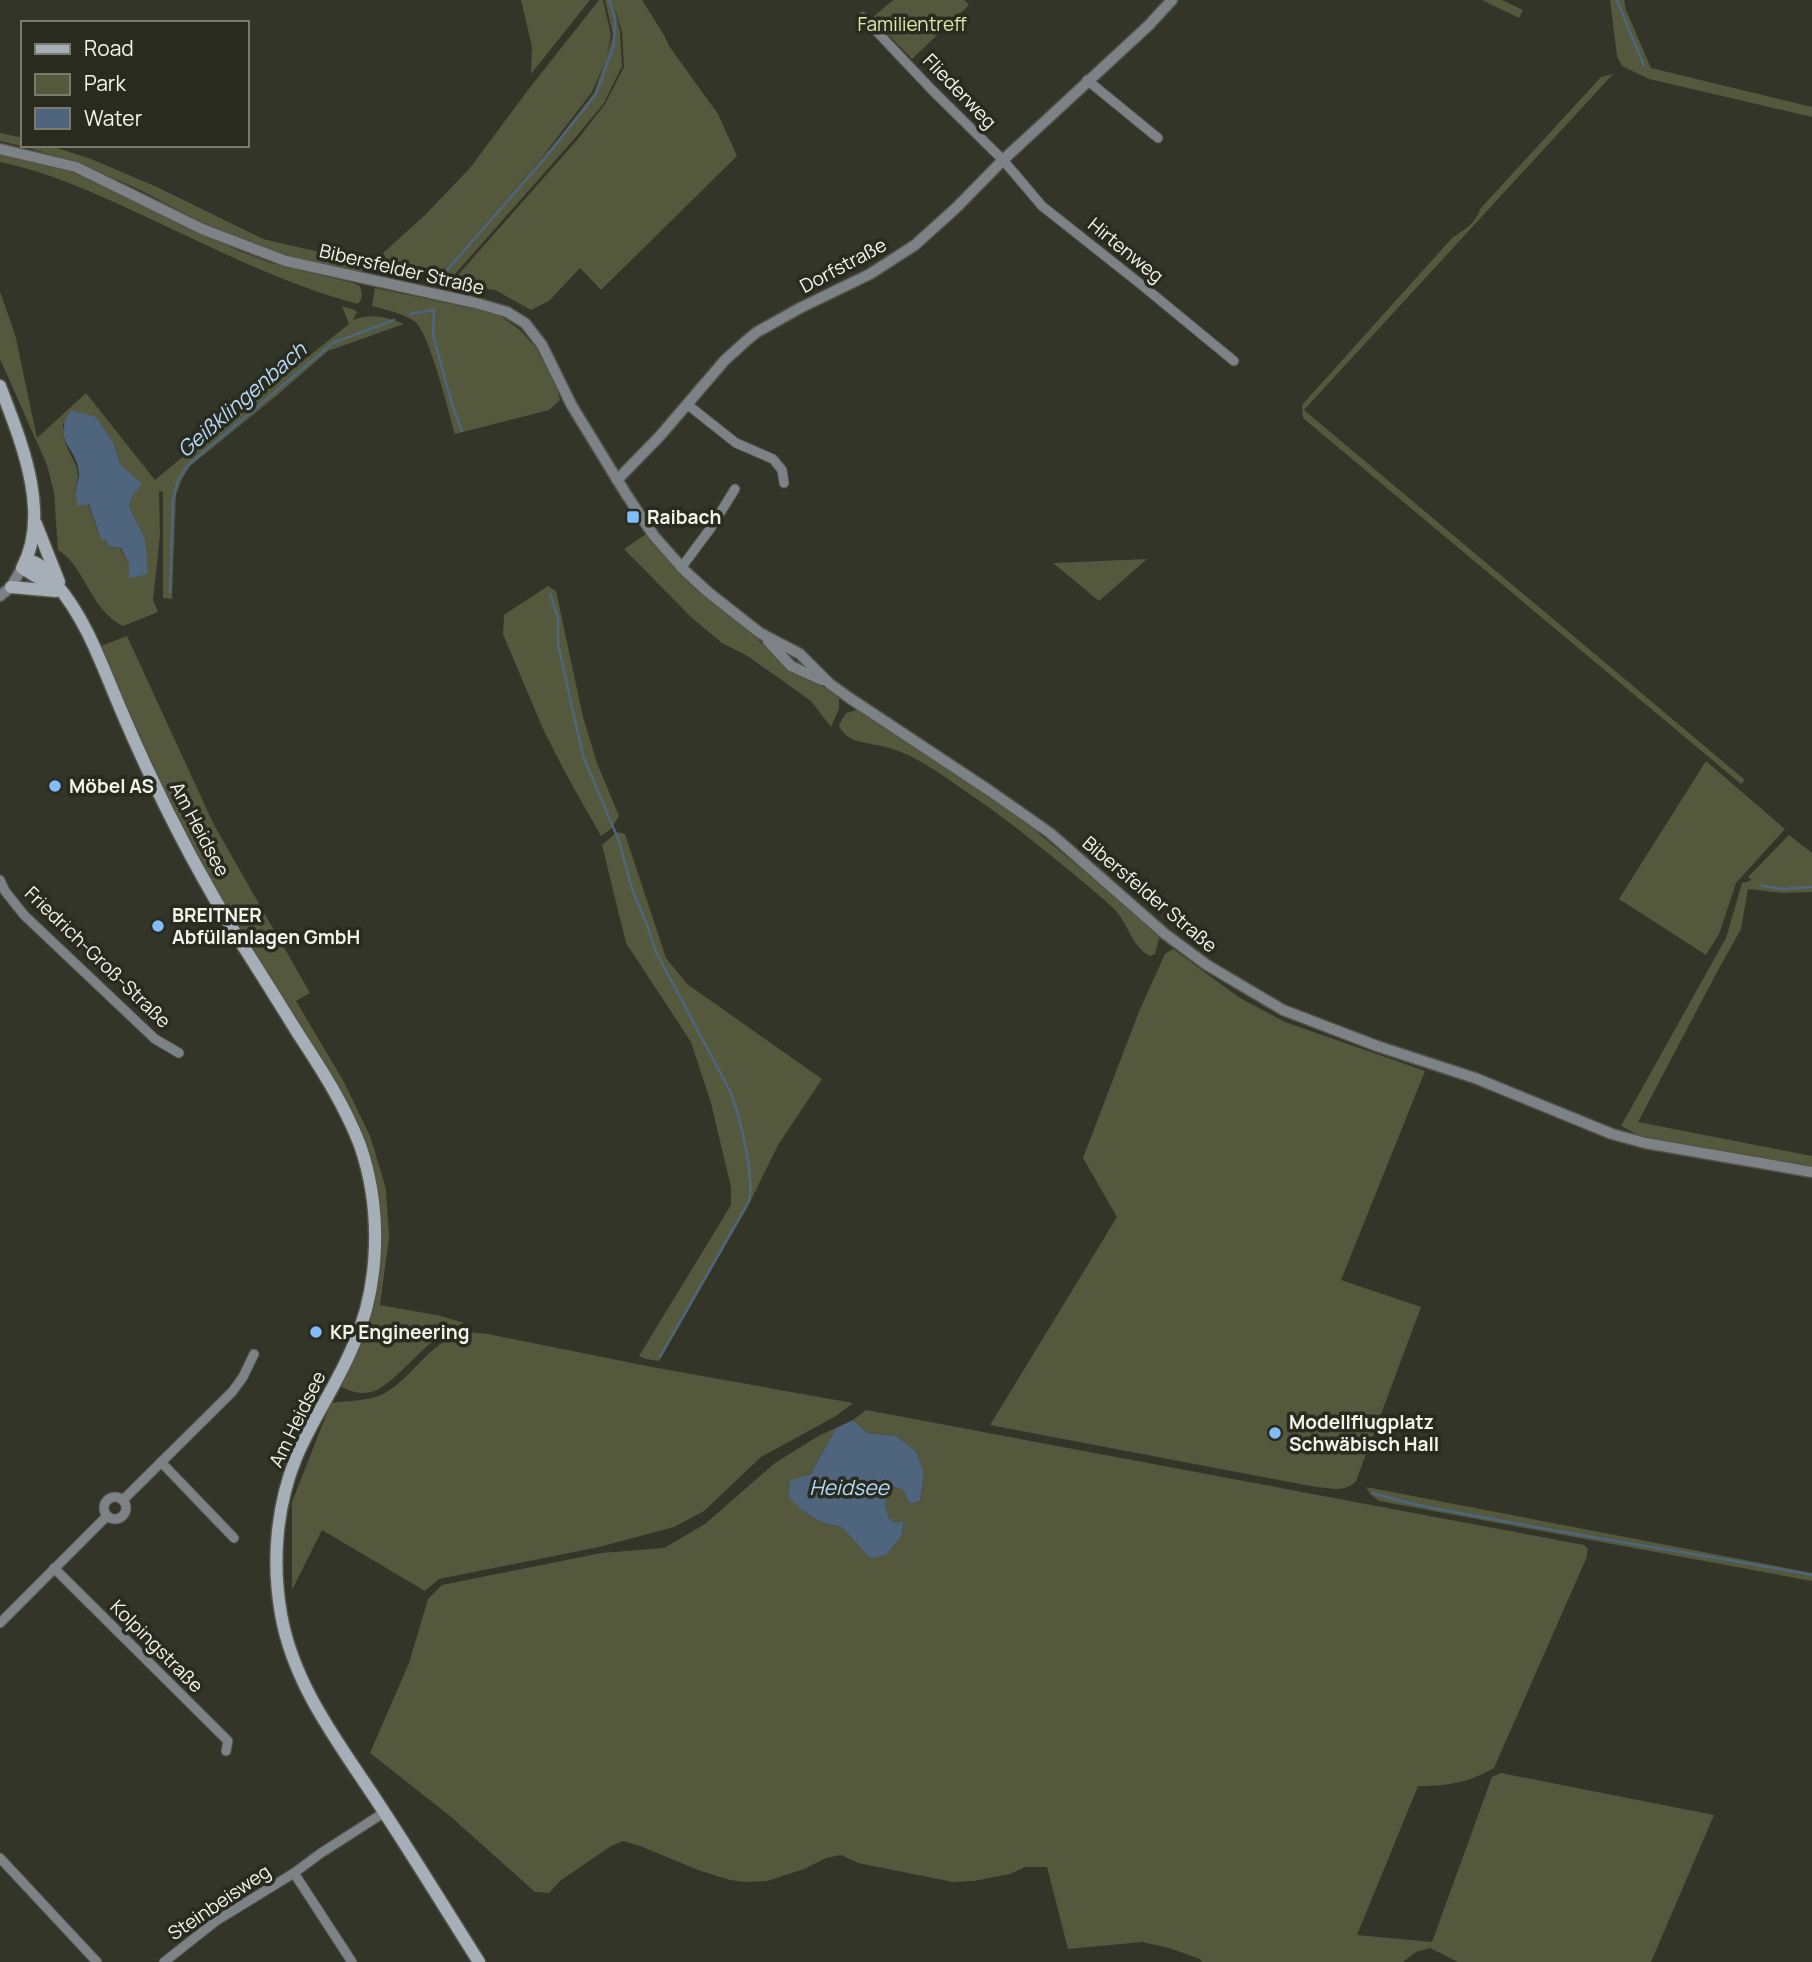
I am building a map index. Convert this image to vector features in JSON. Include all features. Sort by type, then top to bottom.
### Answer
[{"type":"main road","points":[[0,386],[24,452],[30,481],[33,542],[24,563]]},
{"type":"main road","points":[[11,587],[60,589],[34,520]]},
{"type":"main road","name":"Am Heidsee","points":[[24,563],[40,566],[75,608],[180,838],[226,918],[324,1074],[345,1111],[360,1146],[375,1220],[373,1277],[355,1342],[320,1408],[289,1478],[276,1547],[281,1614],[287,1639],[312,1698],[355,1770],[385,1812],[479,1962]]},
{"type":"street","name":"Dorfstraße","points":[[617,480],[688,405],[725,360],[746,341],[800,308],[870,274],[915,245],[1172,0]]},
{"type":"street","name":"Fliederweg","points":[[863,17],[1003,160]]},
{"type":"street","points":[[1087,80],[1158,138]]},
{"type":"street","name":"Bibersfelder Straße","points":[[0,149],[76,167],[202,229],[286,261],[476,303],[507,312],[525,323],[542,345],[572,406],[617,480],[654,536],[681,568],[761,633],[791,666],[830,684],[1050,833],[1165,933],[1207,965],[1294,1015],[1515,1094],[1612,1134],[1645,1143],[1812,1172]]},
{"type":"street","name":"Hirtenweg","points":[[1003,160],[1042,205],[1234,361]]},
{"type":"street","points":[[688,405],[736,443],[773,459],[782,470],[784,483]]},
{"type":"street","points":[[681,568],[735,489]]},
{"type":"street","points":[[0,596],[11,587],[24,563]]},
{"type":"street","name":"Friedrich-Groß-Straße","points":[[0,880],[24,915],[155,1039],[179,1053]]},
{"type":"street","points":[[123,1500],[232,1392],[243,1377],[254,1353]]},
{"type":"street","points":[[161,1462],[234,1538]]},
{"type":"street","points":[[109,1498],[123,1500],[126,1511],[123,1516],[112,1519],[107,1516],[104,1507],[109,1498]]},
{"type":"street","points":[[0,1623],[107,1516]]},
{"type":"street","name":"Kolpingstraße","points":[[54,1568],[228,1741],[226,1751]]},
{"type":"street","name":"Steinbeisweg","points":[[164,1962],[216,1921],[385,1812]]},
{"type":"street","points":[[0,1858],[97,1962]]},
{"type":"street","name":"Steinbeisweg","points":[[294,1873],[352,1962]]},
{"type":"green space","points":[[521,0],[590,0],[531,74],[532,47]]},
{"type":"green space","points":[[599,0],[603,0],[611,35],[607,55],[613,35],[605,0],[642,0],[669,46],[718,114],[737,156],[601,290],[580,268],[549,301],[531,310],[495,290],[450,284],[577,140],[605,104],[624,67],[622,32],[614,6],[620,31],[622,66],[604,103],[448,282],[438,277],[383,269],[377,265],[382,254],[425,215],[470,168]],"holes":[[[604,64],[594,93],[559,138],[444,270],[543,156],[592,92]]]},
{"type":"green space","name":"Familientreff","points":[[893,0],[964,0],[969,5],[912,59],[872,18]]},
{"type":"green space","points":[[1482,0],[1502,0],[1523,10],[1519,18]]},
{"type":"green space","points":[[1610,0],[1624,0],[1651,68],[1812,107],[1812,117],[1649,79],[1622,66],[1617,56]]},
{"type":"green space","points":[[1613,74],[1304,410],[1745,780],[1741,784],[1303,418],[1302,405],[1452,238],[1473,222],[1480,209],[1601,77]]},
{"type":"green space","points":[[0,133],[21,138],[21,147],[0,141]]},
{"type":"green space","points":[[23,147],[54,147],[91,159],[157,187],[263,239],[328,254],[365,253],[371,257],[371,262],[364,270],[349,271],[253,244],[222,232],[93,169]]},
{"type":"green space","points":[[0,153],[34,160],[76,174],[237,250],[271,263],[353,283],[360,286],[361,300],[358,304],[330,296],[274,275],[89,191],[36,171],[0,162]]},
{"type":"green space","points":[[375,288],[498,314],[520,330],[536,348],[556,385],[560,400],[549,410],[455,434],[438,373],[420,328],[404,316],[372,306]]},
{"type":"green space","points":[[0,292],[15,334],[37,438],[86,393],[155,480],[349,324],[342,306],[357,312],[353,320],[379,317],[404,324],[328,351],[190,466],[176,495],[172,599],[163,598],[163,492],[159,491],[160,535],[153,600],[158,612],[123,626],[103,610],[75,566],[58,550],[54,493],[47,465],[0,359]],"holes":[[[96,417],[113,442],[120,464],[141,484],[131,498],[129,507],[145,538],[129,564],[120,548],[108,546],[106,538],[101,540],[88,503],[75,491],[77,469],[64,439],[63,424]]]},
{"type":"green space","points":[[646,534],[681,574],[708,599],[739,621],[787,668],[839,698],[839,709],[831,727],[811,701],[749,657],[722,643],[692,618],[624,549]]},
{"type":"green space","points":[[1147,559],[1099,601],[1053,563]]},
{"type":"green space","points":[[548,586],[556,591],[583,717],[597,763],[619,816],[611,829],[601,836],[543,729],[503,634],[504,615]]},
{"type":"green space","points":[[127,636],[214,825],[310,993],[296,1001],[344,1082],[370,1136],[386,1189],[389,1238],[380,1305],[464,1323],[439,1337],[394,1378],[371,1392],[359,1393],[340,1386],[370,1316],[378,1281],[380,1212],[364,1142],[350,1105],[228,908],[154,768],[101,646]]},
{"type":"green space","points":[[857,710],[1007,807],[1160,935],[1155,954],[1150,956],[1138,947],[1120,916],[1104,900],[981,802],[910,756],[847,736],[839,725],[846,713]]},
{"type":"green space","points":[[1706,761],[1785,829],[1736,883],[1719,934],[1706,955],[1619,899]]},
{"type":"green space","points":[[617,832],[625,834],[666,958],[687,984],[822,1079],[778,1145],[747,1208],[659,1361],[639,1356],[731,1205],[731,1187],[711,1103],[691,1042],[626,943],[602,845]]},
{"type":"green space","points":[[1789,835],[1812,853],[1812,892],[1782,893],[1748,889],[1741,929],[1638,1122],[1812,1156],[1812,1166],[1640,1136],[1621,1126],[1726,938],[1742,883],[1750,881],[1748,877]]},
{"type":"green space","points":[[1173,949],[1240,998],[1285,1022],[1425,1071],[1341,1280],[1421,1307],[1356,1481],[1347,1487],[1316,1487],[990,1425],[1117,1217],[1083,1158],[1140,1009],[1165,954]]},
{"type":"green space","points":[[468,1332],[853,1403],[836,1416],[761,1457],[704,1511],[674,1527],[599,1547],[439,1579],[425,1591],[322,1530],[292,1590],[292,1502],[331,1403],[365,1399],[385,1393],[396,1386],[433,1349]]},
{"type":"green space","points":[[866,1410],[1584,1545],[1588,1549],[1586,1559],[1494,1768],[1457,1783],[1418,1786],[1357,1935],[1432,1942],[1492,1777],[1501,1773],[1714,1815],[1651,1962],[1458,1962],[1430,1948],[1416,1952],[1403,1962],[1202,1962],[1169,1948],[1142,1942],[1068,1949],[1047,1867],[1025,1867],[1010,1874],[953,1882],[858,1863],[841,1855],[826,1858],[804,1869],[767,1881],[746,1882],[698,1870],[623,1841],[611,1846],[560,1881],[549,1893],[535,1892],[450,1816],[370,1753],[409,1663],[428,1599],[442,1585],[601,1553],[664,1548],[705,1524],[775,1463],[836,1428],[810,1475],[803,1511],[821,1522],[843,1528],[870,1557],[886,1555],[902,1535],[904,1520],[897,1523],[889,1519],[885,1504],[893,1486],[903,1490],[910,1504],[920,1501],[924,1474],[916,1451],[896,1436],[867,1433],[853,1420]]},
{"type":"green space","points":[[1366,1487],[1812,1573],[1812,1581],[1379,1501]]},
{"type":"water","points":[[71,410],[96,417],[113,442],[120,464],[142,484],[131,498],[129,507],[145,538],[148,574],[129,578],[129,564],[121,548],[108,546],[106,539],[101,540],[89,504],[78,506],[76,491],[79,473],[63,430]]},
{"type":"water","name":"Heidsee","points":[[853,1420],[867,1433],[896,1436],[916,1451],[924,1474],[920,1501],[910,1504],[903,1490],[893,1486],[885,1504],[889,1519],[897,1523],[904,1520],[902,1535],[886,1555],[870,1558],[843,1528],[821,1522],[803,1511],[789,1497],[790,1480],[810,1475],[836,1428]]},
{"type":"waterway","name":"Geißklingenbach","points":[[441,277],[545,158],[596,94],[614,45],[615,19],[609,0]]},
{"type":"waterway","points":[[1617,0],[1644,66]]},
{"type":"waterway","name":"Geißklingenbach","points":[[410,314],[434,310],[433,335],[462,431]]},
{"type":"waterway","name":"Geißklingenbach","points":[[170,592],[173,500],[178,480],[187,466],[333,343],[394,320]]},
{"type":"waterway","points":[[550,594],[558,618],[558,644],[583,756],[619,841],[632,889],[655,950],[731,1093],[748,1163],[749,1201],[660,1357]]},
{"type":"waterway","points":[[1762,886],[1783,889],[1812,887]]},
{"type":"waterway","points":[[1373,1493],[1546,1529],[1812,1575]]},
{"type":"place","name":"Raibach","points":[[633,517]]},
{"type":"place","name":"Möbel AS","points":[[55,786]]},
{"type":"place","name":"BREITNER Abfüllanlagen GmbH","points":[[158,926]]},
{"type":"place","name":"KP Engineering","points":[[316,1332]]},
{"type":"place","name":"Modellflugplatz Schwäbisch Hall","points":[[1275,1433]]}]
